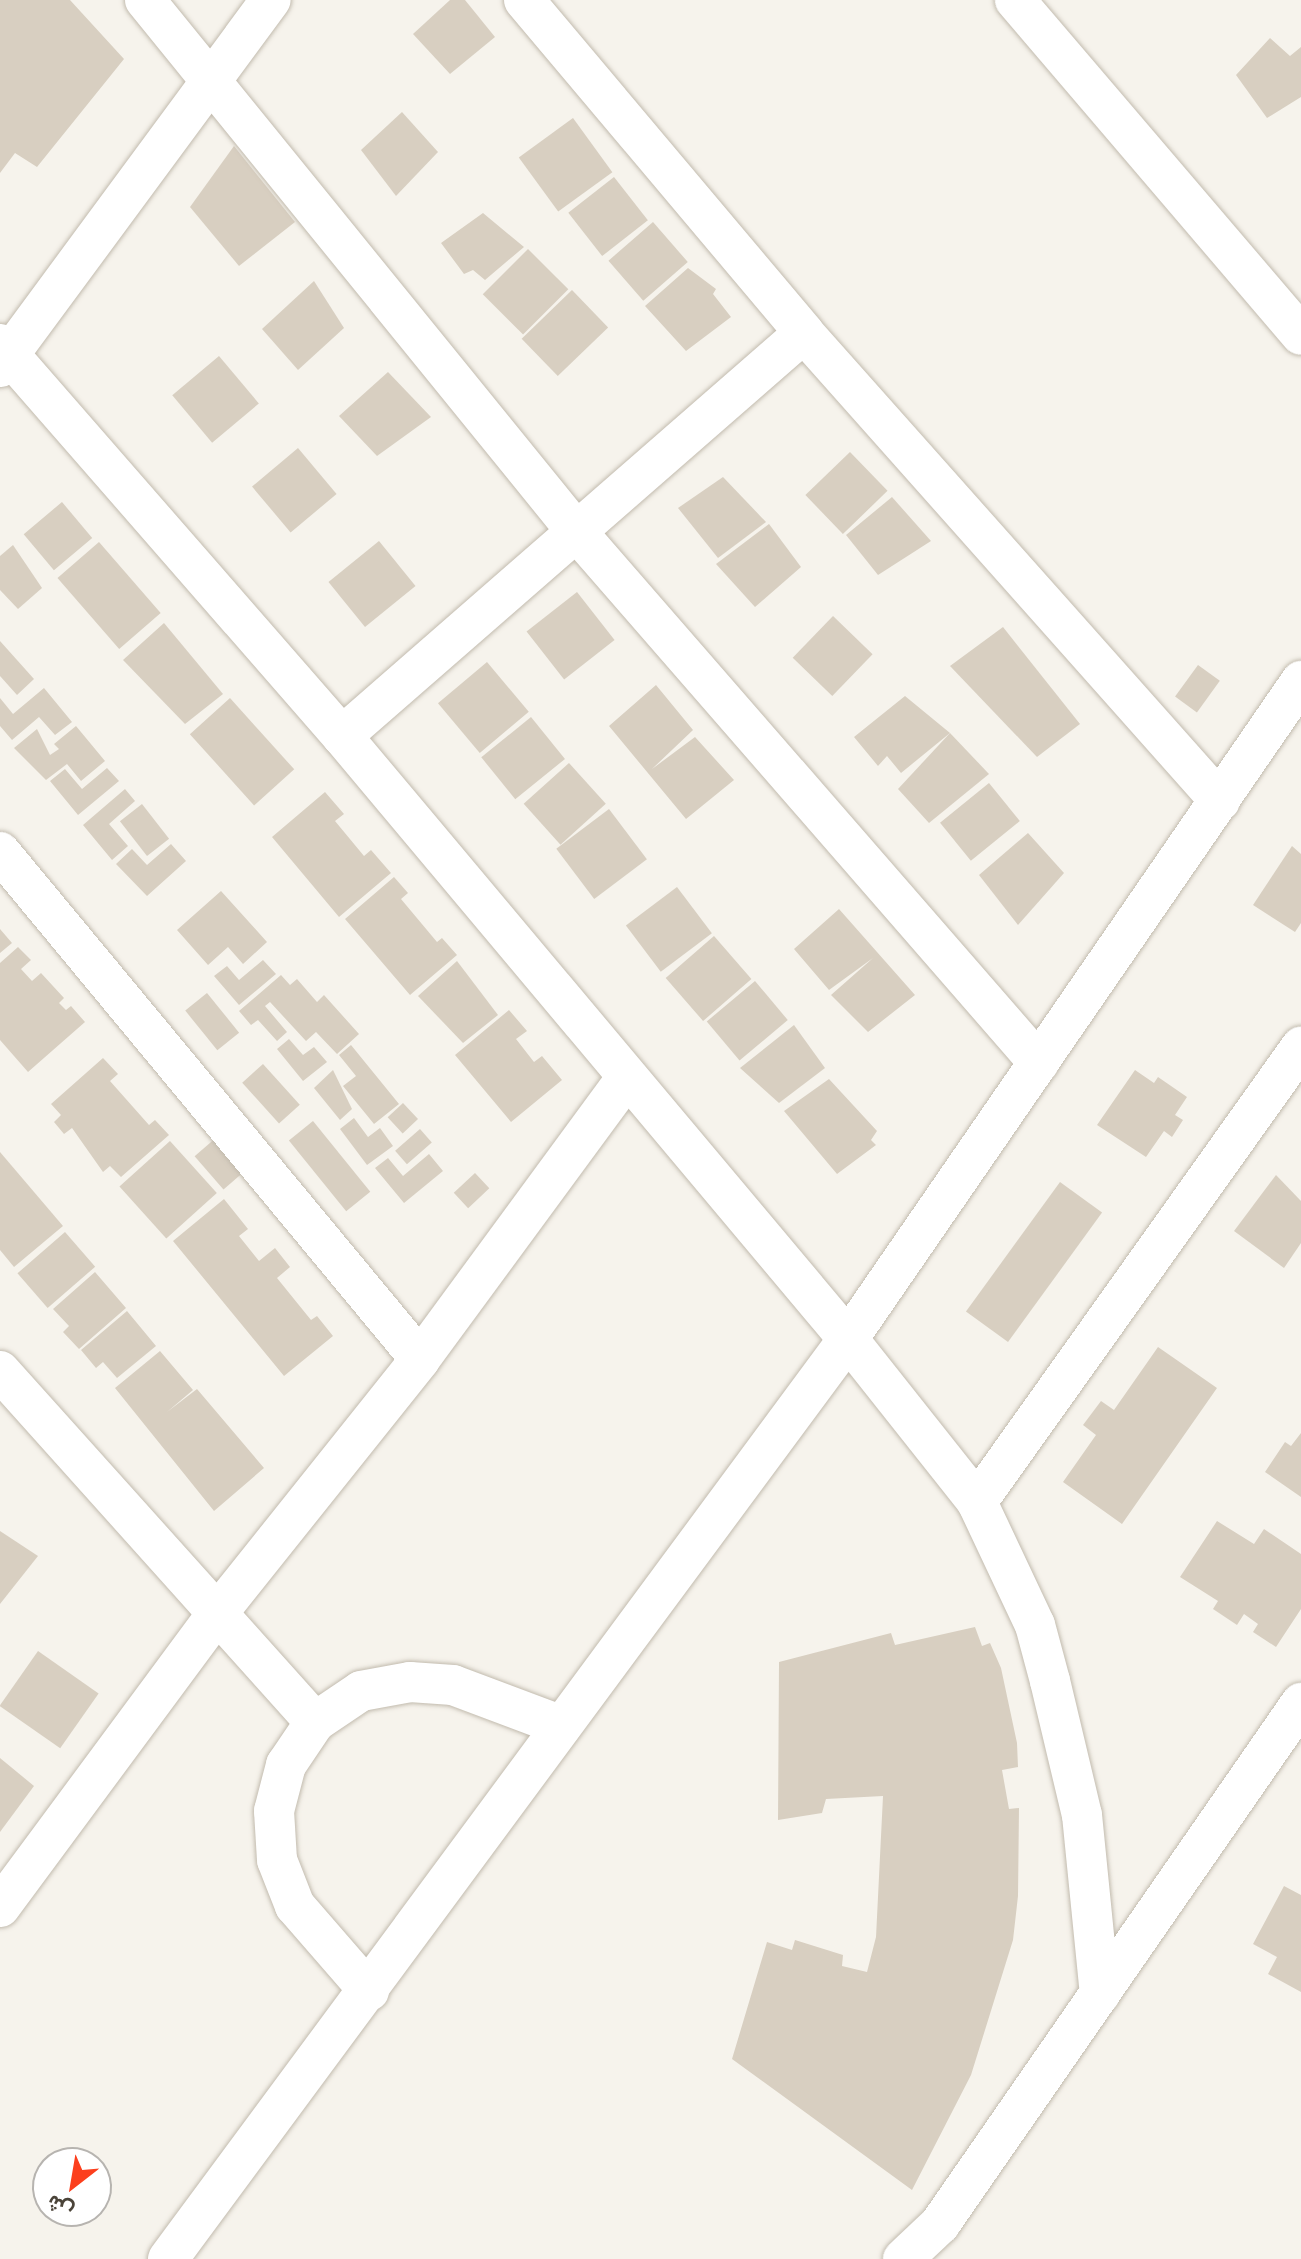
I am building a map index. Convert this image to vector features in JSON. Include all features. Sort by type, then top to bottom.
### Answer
[{"type":"street","points":[[145,0],[210,84],[576,531],[1039,1063]]},
{"type":"street","points":[[271,0],[3,355],[342,736],[626,1079],[848,1339],[977,1502],[1035,1625],[1050,1681],[1082,1815],[1100,1994]]},
{"type":"street","points":[[524,0],[804,333],[1220,801]]},
{"type":"street","points":[[1015,0],[1301,335]]},
{"type":"street","points":[[342,736],[804,333]]},
{"type":"street","points":[[168,2259],[848,1339],[1301,681]]},
{"type":"street","points":[[0,852],[420,1359]]},
{"type":"street","points":[[977,1502],[1301,1047]]},
{"type":"street","points":[[0,1907],[216,1615],[420,1359],[626,1079]]},
{"type":"street","points":[[0,1372],[315,1722]]},
{"type":"street","points":[[369,1991],[295,1906],[277,1860],[274,1811],[286,1765],[315,1722],[361,1691],[410,1682],[453,1685],[562,1726]]},
{"type":"street","points":[[903,2259],[940,2224],[1301,1703]]},
{"type":"building","points":[[0,0],[70,0],[124,59],[37,167],[15,153],[0,173]]},
{"type":"building","points":[[450,0],[465,0],[495,37],[450,74],[413,34]]},
{"type":"building","points":[[1270,38],[1290,56],[1301,47],[1301,97],[1267,118],[1236,75]]},
{"type":"building","points":[[402,112],[438,152],[396,196],[361,150]]},
{"type":"building","points":[[573,118],[612,172],[558,212],[519,157]]},
{"type":"building","points":[[234,146],[295,222],[239,266],[190,207]]},
{"type":"building","points":[[614,177],[648,220],[602,256],[568,213]]},
{"type":"building","points":[[483,213],[524,247],[485,280],[473,270],[464,274],[441,243]]},
{"type":"building","points":[[653,222],[688,262],[643,301],[608,261]]},
{"type":"building","points":[[528,249],[568,289],[523,335],[483,294]]},
{"type":"building","points":[[688,268],[716,289],[713,294],[731,317],[686,351],[645,306]]},
{"type":"building","points":[[314,281],[344,328],[298,370],[262,329]]},
{"type":"building","points":[[572,290],[608,327],[558,376],[522,339]]},
{"type":"building","points":[[219,356],[259,403],[212,443],[172,395]]},
{"type":"building","points":[[388,372],[431,417],[377,456],[339,416]]},
{"type":"building","points":[[298,448],[337,494],[291,533],[252,487]]},
{"type":"building","points":[[850,452],[888,491],[843,534],[805,495]]},
{"type":"building","points":[[723,477],[766,522],[718,558],[678,508]]},
{"type":"building","points":[[892,497],[931,541],[878,575],[846,535]]},
{"type":"building","points":[[62,502],[92,538],[54,570],[24,534]]},
{"type":"building","points":[[769,524],[801,567],[755,607],[716,564]]},
{"type":"building","points":[[379,541],[416,586],[365,627],[328,582]]},
{"type":"building","points":[[99,542],[161,613],[119,649],[57,578]]},
{"type":"building","points":[[13,545],[42,588],[18,609],[0,590],[0,556]]},
{"type":"building","points":[[577,592],[615,640],[564,679],[527,631]]},
{"type":"building","points":[[833,616],[873,654],[832,696],[793,658]]},
{"type":"building","points":[[164,623],[223,694],[185,724],[123,660]]},
{"type":"building","points":[[1003,627],[1080,724],[1037,757],[950,666]]},
{"type":"building","points":[[0,641],[34,679],[17,695],[0,676]]},
{"type":"building","points":[[487,662],[529,712],[480,753],[438,703]]},
{"type":"building","points":[[1198,665],[1220,681],[1197,712],[1175,697]]},
{"type":"building","points":[[656,685],[693,730],[652,769],[695,737],[734,780],[686,819],[609,726]]},
{"type":"building","points":[[44,688],[72,722],[55,735],[39,717],[12,740],[0,726],[0,698],[13,714]]},
{"type":"building","points":[[905,696],[950,733],[901,773],[887,756],[878,766],[854,737]]},
{"type":"building","points":[[230,698],[294,769],[254,805],[190,734]]},
{"type":"building","points":[[531,717],[565,759],[515,799],[481,757]]},
{"type":"building","points":[[76,726],[105,761],[81,781],[67,764],[46,780],[14,748],[37,729],[50,755],[59,749],[54,744]]},
{"type":"building","points":[[950,733],[989,774],[929,823],[898,789]]},
{"type":"building","points":[[569,763],[606,804],[560,845],[524,804]]},
{"type":"building","points":[[107,768],[119,781],[78,815],[50,781],[65,769],[82,789]]},
{"type":"building","points":[[989,783],[1020,821],[971,861],[940,823]]},
{"type":"building","points":[[125,789],[135,801],[109,824],[128,846],[112,860],[83,825]]},
{"type":"building","points":[[325,792],[344,814],[335,821],[364,856],[371,850],[391,873],[339,917],[272,837]]},
{"type":"building","points":[[142,804],[169,839],[147,856],[120,821]]},
{"type":"building","points":[[609,809],[647,859],[594,899],[556,849]]},
{"type":"building","points":[[1028,833],[1064,873],[1018,925],[979,875]]},
{"type":"building","points":[[171,844],[186,861],[147,896],[116,864],[132,849],[147,865]]},
{"type":"building","points":[[1292,846],[1301,854],[1301,923],[1295,932],[1253,905]]},
{"type":"building","points":[[394,877],[408,893],[401,899],[437,942],[442,938],[457,955],[410,995],[345,919]]},
{"type":"building","points":[[677,887],[712,933],[661,972],[626,926]]},
{"type":"building","points":[[221,891],[267,942],[243,964],[228,947],[208,965],[177,930]]},
{"type":"building","points":[[839,909],[915,995],[868,1032],[831,995],[873,958],[829,990],[794,949]]},
{"type":"building","points":[[0,929],[12,943],[0,953]]},
{"type":"building","points":[[714,936],[751,979],[703,1021],[666,978]]},
{"type":"building","points":[[18,947],[31,960],[21,969],[32,981],[41,973],[64,998],[59,1003],[66,1010],[71,1006],[85,1022],[28,1072],[0,1040],[0,963]]},
{"type":"building","points":[[263,960],[276,974],[239,1005],[214,976],[227,966],[239,980]]},
{"type":"building","points":[[457,961],[498,1015],[463,1043],[418,996]]},
{"type":"building","points":[[281,975],[290,985],[297,979],[317,1002],[324,995],[359,1034],[337,1054],[316,1032],[306,1041],[270,1002],[265,1006],[287,1032],[277,1041],[258,1020],[251,1025],[239,1011]]},
{"type":"building","points":[[755,981],[788,1020],[740,1061],[707,1021]]},
{"type":"building","points":[[207,993],[239,1033],[217,1050],[185,1011]]},
{"type":"building","points":[[509,1010],[527,1031],[516,1039],[534,1062],[542,1056],[562,1080],[511,1122],[455,1055]]},
{"type":"building","points":[[794,1025],[825,1068],[779,1103],[740,1068]]},
{"type":"building","points":[[289,1039],[303,1055],[314,1047],[327,1062],[303,1081],[277,1049]]},
{"type":"building","points":[[351,1045],[399,1104],[374,1124],[343,1086],[356,1076],[339,1055]]},
{"type":"building","points":[[103,1058],[118,1074],[110,1081],[149,1125],[155,1120],[169,1135],[121,1177],[110,1166],[103,1172],[72,1128],[64,1134],[54,1122],[61,1115],[51,1104]]},
{"type":"building","points":[[263,1064],[300,1105],[279,1124],[242,1083]]},
{"type":"building","points":[[333,1070],[352,1109],[340,1120],[314,1088]]},
{"type":"building","points":[[1135,1070],[1154,1083],[1158,1077],[1187,1097],[1175,1115],[1183,1120],[1172,1137],[1164,1131],[1146,1157],[1097,1125]]},
{"type":"building","points":[[829,1079],[877,1131],[871,1140],[876,1145],[837,1174],[784,1111]]},
{"type":"building","points":[[403,1103],[418,1119],[403,1133],[388,1117]]},
{"type":"building","points":[[354,1118],[368,1137],[380,1128],[393,1146],[367,1165],[340,1129]]},
{"type":"building","points":[[313,1121],[370,1192],[346,1211],[289,1141]]},
{"type":"building","points":[[420,1129],[432,1143],[407,1164],[395,1151]]},
{"type":"building","points":[[218,1136],[247,1169],[223,1190],[195,1156]]},
{"type":"building","points":[[170,1141],[217,1193],[166,1239],[119,1187]]},
{"type":"building","points":[[0,1152],[63,1226],[14,1267],[0,1250]]},
{"type":"building","points":[[429,1154],[443,1171],[404,1203],[375,1168],[388,1158],[403,1176]]},
{"type":"building","points":[[475,1173],[489,1188],[468,1208],[454,1193]]},
{"type":"building","points":[[1276,1175],[1301,1201],[1301,1243],[1284,1268],[1234,1231]]},
{"type":"building","points":[[1060,1182],[1102,1213],[1008,1342],[966,1311]]},
{"type":"building","points":[[224,1199],[248,1229],[239,1236],[259,1261],[275,1248],[290,1267],[277,1278],[311,1320],[317,1316],[333,1336],[284,1376],[173,1241]]},
{"type":"building","points":[[65,1232],[95,1267],[48,1308],[17,1273]]},
{"type":"building","points":[[95,1272],[126,1308],[79,1349],[63,1332],[69,1326],[53,1309]]},
{"type":"building","points":[[127,1311],[156,1346],[117,1378],[103,1362],[96,1368],[81,1350]]},
{"type":"building","points":[[1158,1347],[1217,1388],[1122,1524],[1063,1482],[1096,1435],[1083,1425],[1101,1401],[1114,1410]]},
{"type":"building","points":[[160,1351],[193,1390],[167,1412],[197,1389],[264,1468],[214,1511],[115,1388]]},
{"type":"building","points":[[1301,1433],[1301,1497],[1265,1472],[1285,1442],[1291,1446]]},
{"type":"building","points":[[1217,1521],[1254,1544],[1264,1529],[1301,1554],[1301,1609],[1276,1647],[1253,1632],[1258,1624],[1244,1614],[1237,1625],[1213,1609],[1218,1601],[1180,1577]]},
{"type":"building","points":[[0,1531],[38,1556],[0,1604]]},
{"type":"building","points":[[975,1627],[982,1646],[990,1643],[1001,1668],[1017,1743],[1018,1767],[1002,1770],[1009,1809],[1019,1808],[1018,1896],[1013,1940],[971,2075],[912,2190],[732,2059],[767,1942],[792,1950],[795,1940],[843,1955],[842,1966],[867,1972],[876,1937],[883,1796],[826,1799],[822,1813],[778,1820],[779,1662],[891,1633],[895,1645]]},
{"type":"building","points":[[38,1651],[99,1693],[60,1748],[0,1706]]},
{"type":"building","points":[[0,1758],[34,1786],[0,1832]]},
{"type":"building","points":[[1284,1886],[1301,1895],[1301,1992],[1268,1974],[1277,1957],[1253,1944]]}]
